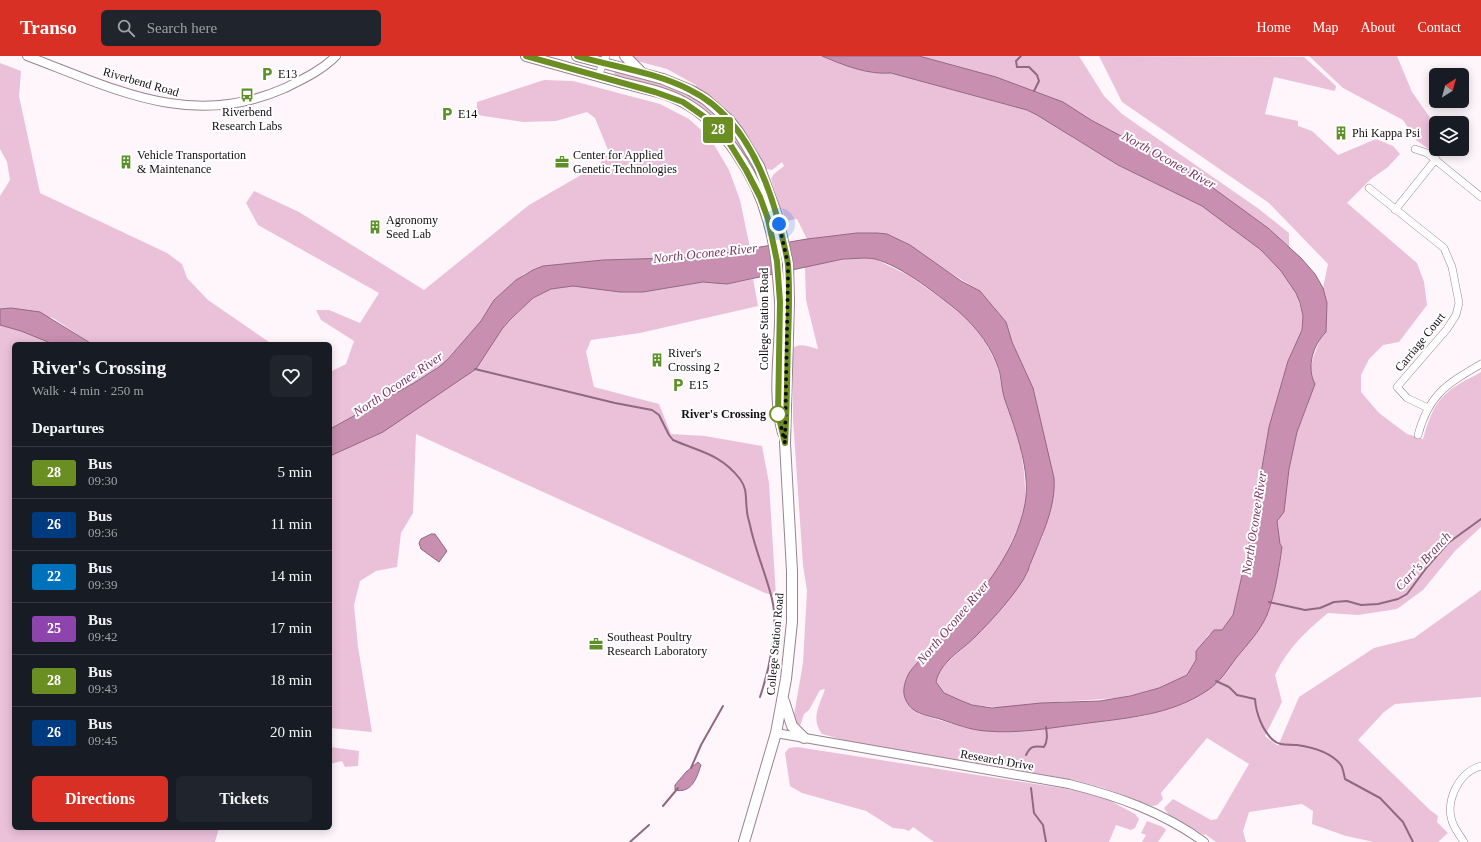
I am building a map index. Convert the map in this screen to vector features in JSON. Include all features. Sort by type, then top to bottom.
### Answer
[{"type":"main road","name":"College Station Road","points":[[526,56],[668,96],[683,102],[706,118],[728,141],[773,218]]},
{"type":"main road","name":"College Station Road","points":[[577,56],[604,60],[643,74],[663,79],[690,90],[705,99],[729,120],[739,133],[759,166],[773,218],[777,261],[784,302],[778,414],[785,443],[793,598],[792,622],[783,699],[776,733],[744,842]]},
{"type":"main road","points":[[625,56],[643,74]]},
{"type":"main road","points":[[783,699],[792,726],[804,738]]},
{"type":"street","name":"Riverbend Road","points":[[27,56],[139,96],[176,105],[198,107],[237,104],[262,98],[306,78],[336,56]]},
{"type":"street","points":[[598,76],[604,60]]},
{"type":"street","points":[[1415,149],[1427,153],[1436,159],[1481,196]]},
{"type":"street","points":[[1395,210],[1436,159]]},
{"type":"street","name":"Carriage Court","points":[[1369,188],[1444,248],[1452,267],[1459,303],[1456,314],[1447,329],[1397,387],[1407,398],[1428,408]]},
{"type":"street","points":[[1418,435],[1422,418],[1437,394],[1449,383],[1481,364]]},
{"type":"street","name":"Research Drive","points":[[776,733],[1068,784],[1103,792],[1158,814],[1204,842]]},
{"type":"street","points":[[1464,842],[1453,825],[1451,810],[1453,792],[1472,768],[1481,766]]},
{"type":"shaded area","points":[[629,56],[822,56],[856,69],[891,73],[1027,110],[1062,129],[1073,138],[1118,165],[1202,206],[1261,250],[1281,271],[1296,293],[1303,316],[1302,330],[1288,361],[1269,427],[1251,536],[1233,615],[1222,630],[1209,634],[1196,651],[1196,660],[1187,675],[1159,688],[1120,698],[1041,703],[1004,708],[972,705],[944,693],[935,681],[940,669],[978,634],[1028,573],[1030,563],[1042,538],[1047,521],[1047,451],[1033,388],[1012,342],[1006,322],[980,291],[944,269],[910,245],[887,234],[857,233],[807,239],[797,219],[786,221],[782,209],[780,208],[771,179],[774,174],[784,166],[782,162],[772,170],[766,169],[753,144],[737,122],[718,103],[695,87],[696,85],[667,69],[637,61]]},
{"type":"shaded area","points":[[919,56],[1079,56],[1104,96],[1122,114],[1259,209],[1289,233],[1289,247],[1268,228],[1198,177],[1091,120],[1063,102],[996,77]]},
{"type":"shaded area","points":[[1099,56],[1304,57],[1336,86],[1335,91],[1274,77],[1265,114],[1298,121],[1298,126],[1312,131],[1338,155],[1376,139],[1393,146],[1400,154],[1388,167],[1371,179],[1347,203],[1417,263],[1424,282],[1427,305],[1399,342],[1383,345],[1369,359],[1361,375],[1361,392],[1379,413],[1407,434],[1423,439],[1435,407],[1444,395],[1462,382],[1481,372],[1481,527],[1455,551],[1423,590],[1397,609],[1358,615],[1328,613],[1312,627],[1291,649],[1275,675],[1282,702],[1265,736],[1278,746],[1299,697],[1374,648],[1414,638],[1481,590],[1481,697],[1395,704],[1384,712],[1358,740],[1438,816],[1437,822],[1448,833],[1438,842],[1374,842],[1346,836],[1312,824],[1313,811],[1302,804],[1249,812],[1243,831],[1246,842],[1216,842],[1205,834],[1204,835],[1168,814],[1164,808],[1173,799],[1211,820],[1217,819],[1249,764],[1207,738],[1161,793],[1163,799],[1157,805],[1152,806],[1104,788],[1074,780],[851,742],[822,734],[818,728],[816,717],[825,689],[820,690],[809,710],[804,714],[799,729],[793,721],[803,663],[807,591],[803,565],[793,419],[793,348],[802,345],[818,349],[806,300],[805,267],[843,259],[875,259],[908,275],[965,315],[985,342],[997,365],[1005,400],[1011,413],[1020,443],[1026,501],[1020,523],[1004,558],[993,576],[906,679],[904,695],[907,702],[919,714],[966,728],[1015,732],[1144,716],[1183,704],[1215,684],[1279,571],[1282,547],[1280,544],[1277,521],[1284,512],[1289,469],[1297,432],[1308,404],[1313,380],[1310,371],[1313,358],[1321,337],[1326,332],[1327,303],[1323,288],[1328,264],[1269,203],[1122,102]]},
{"type":"shaded area","points":[[1309,56],[1397,56],[1412,92],[1429,116],[1429,149],[1416,140],[1403,120],[1343,88]]},
{"type":"shaded area","points":[[0,63],[21,71],[19,96],[40,193],[167,253],[182,264],[187,278],[208,300],[269,342],[89,342],[53,318],[11,308],[0,309],[0,196],[10,180],[7,162],[0,149]]},
{"type":"shaded area","points":[[617,70],[677,89],[704,104],[717,113],[728,125],[749,158],[745,160],[717,122],[615,76],[614,72]]},
{"type":"shaded area","points":[[544,80],[573,81],[660,104],[689,119],[710,138],[729,170],[740,200],[750,248],[702,257],[603,260],[543,266],[524,274],[494,300],[481,321],[448,359],[439,367],[414,383],[332,428],[332,371],[346,364],[354,341],[321,320],[316,310],[329,310],[360,323],[379,293],[258,225],[246,203],[254,191],[299,212],[424,290],[529,205],[600,164],[608,150],[595,118],[587,112],[556,121],[523,122],[477,115],[477,102]]},
{"type":"shaded area","points":[[753,279],[758,306],[640,333],[591,340],[586,352],[594,387],[659,404],[671,434],[705,436],[762,446],[769,483],[776,596],[765,593],[416,434],[413,513],[401,533],[397,567],[376,571],[360,581],[354,605],[358,647],[372,732],[332,728],[332,455],[383,432],[502,329],[533,298],[551,289],[573,286],[663,289],[703,282],[727,284]]},
{"type":"shaded area","points":[[0,325],[21,331],[48,342],[12,342],[12,830],[218,830],[215,842],[0,842]]},
{"type":"shaded area","points":[[332,747],[359,751],[358,766],[345,767],[342,761],[332,764]]},
{"type":"shaded area","points":[[797,747],[1074,790],[1107,799],[1135,814],[1139,819],[1135,828],[1131,830],[1116,825],[1109,842],[934,842],[913,827],[909,831],[893,828],[866,811],[802,793],[790,786],[785,753],[789,748]]},
{"type":"shaded area","points":[[1147,821],[1163,827],[1166,830],[1158,842],[1142,842],[1146,835],[1141,833]]},
{"type":"water","name":"North Oconee River","points":[[822,56],[919,56],[996,77],[1063,102],[1091,120],[1198,177],[1268,228],[1301,258],[1315,274],[1323,288],[1327,303],[1326,332],[1321,337],[1312,356],[1311,371],[1315,384],[1297,432],[1289,469],[1284,512],[1277,521],[1280,544],[1282,547],[1278,573],[1267,615],[1261,627],[1224,675],[1212,687],[1193,699],[1163,711],[1147,714],[1045,729],[1010,732],[974,729],[924,715],[915,711],[908,703],[904,695],[904,689],[909,673],[942,638],[981,592],[1013,541],[1025,504],[1026,478],[1021,451],[1004,396],[999,369],[984,339],[966,318],[935,293],[895,267],[875,259],[843,259],[727,284],[703,282],[643,292],[620,292],[573,286],[551,289],[533,298],[511,319],[502,329],[476,369],[383,432],[332,455],[332,428],[414,383],[439,367],[448,359],[481,321],[494,300],[516,280],[543,266],[603,260],[702,257],[807,239],[857,233],[887,234],[910,245],[961,281],[980,291],[1006,322],[1012,342],[1033,388],[1054,478],[1051,510],[1040,542],[1023,581],[975,637],[946,663],[938,675],[936,682],[944,693],[972,705],[992,708],[1041,703],[1100,701],[1130,696],[1159,688],[1187,675],[1196,660],[1196,651],[1214,630],[1222,630],[1233,615],[1248,549],[1269,427],[1288,361],[1302,330],[1303,316],[1296,293],[1281,271],[1261,250],[1202,206],[1118,165],[1037,115],[1027,110],[891,73],[865,71],[838,63]]},
{"type":"water","points":[[11,308],[40,312],[89,342],[48,342],[21,331],[0,325],[0,309]]},
{"type":"water","points":[[431,534],[435,534],[447,551],[439,562],[421,549],[419,543],[421,539]]},
{"type":"water","points":[[698,762],[701,765],[693,784],[681,791],[675,790],[675,785],[686,772]]},
{"type":"waterway","points":[[1021,56],[1016,61],[1017,67],[1029,67],[1037,75],[1039,81],[1034,91]]},
{"type":"waterway","points":[[475,369],[615,403],[652,410],[659,415],[673,440],[718,459],[733,471],[740,479],[743,483],[746,494],[748,518],[770,590],[774,610],[774,636],[770,662],[760,697]]},
{"type":"waterway","name":"Carr's Branch","points":[[1269,602],[1305,610],[1320,608],[1334,602],[1347,601],[1361,605],[1378,604],[1398,599],[1407,594],[1427,567],[1448,543],[1481,519]]},
{"type":"waterway","points":[[1216,681],[1229,687],[1237,695],[1255,699],[1258,715],[1263,726],[1275,742],[1308,747],[1326,753],[1337,760],[1342,766],[1345,779],[1380,798],[1403,822],[1413,842]]},
{"type":"waterway","points":[[691,768],[701,745],[723,706]]},
{"type":"waterway","points":[[1026,755],[1033,747],[1044,747],[1047,740],[1046,727]]},
{"type":"waterway","points":[[663,806],[678,788]]},
{"type":"waterway","points":[[1031,788],[1034,813],[1043,825],[1046,842]]},
{"type":"waterway","points":[[630,842],[649,825]]},
{"type":"bus line","name":"28","points":[[526,56],[655,92],[683,102],[706,118],[728,141],[746,170],[760,197],[768,219],[777,261],[780,302],[778,414],[785,443],[789,301],[788,264],[778,218],[759,166],[739,133],[729,120],[705,99],[690,90],[663,79],[577,56]]},
{"type":"place","name":"E13","points":[[267,74]]},
{"type":"place","name":"Riverbend Research Labs","points":[[247,95]]},
{"type":"place","name":"E14","points":[[447,114]]},
{"type":"place","name":"Phi Kappa Psi","points":[[1341,133]]},
{"type":"place","name":"Vehicle Transportation & Maintenance","points":[[126,162]]},
{"type":"place","name":"Center for Applied Genetic Technologies","points":[[562,162]]},
{"type":"place","name":"Agronomy Seed Lab","points":[[375,227]]},
{"type":"place","name":"River's Crossing 2","points":[[657,360]]},
{"type":"place","name":"E15","points":[[678,385]]},
{"type":"place","name":"River's Crossing","points":[[778,414]]},
{"type":"place","name":"Southeast Poultry Research Laboratory","points":[[596,644]]},
{"type":"route","points":[[778,414],[785,443],[789,301],[788,264],[779,224]]}]
